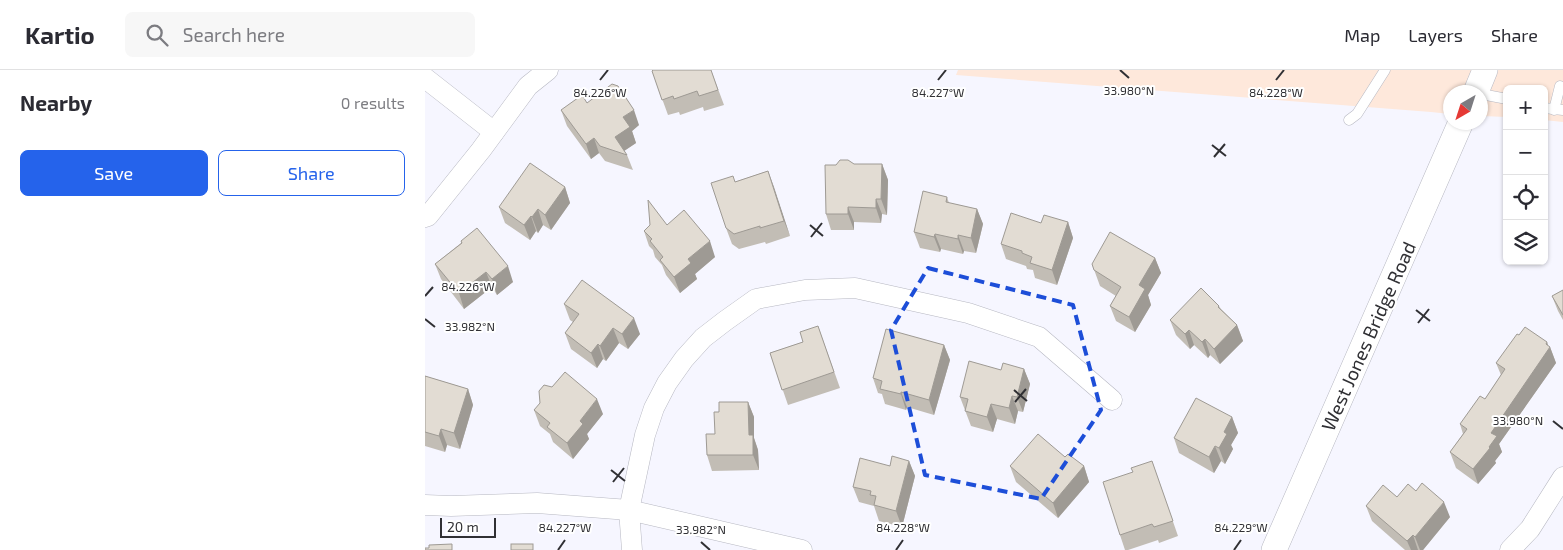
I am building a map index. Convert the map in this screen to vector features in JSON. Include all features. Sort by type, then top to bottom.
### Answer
[{"type":"street","points":[[425,217],[428,216],[528,86],[548,70]]},
{"type":"street","points":[[1479,85],[1485,70]]},
{"type":"street","points":[[425,78],[494,132]]},
{"type":"street","name":"West Jones Bridge Road","points":[[1276,549],[1458,130]]},
{"type":"street","points":[[632,550],[629,510],[645,434],[667,382],[703,338],[725,320],[756,300],[805,290],[855,288],[968,313],[1039,337],[1112,400]]},
{"type":"street","points":[[1511,550],[1530,529],[1563,477]]},
{"type":"street","points":[[425,505],[537,503],[629,510],[803,550]]},
{"type":"lane","points":[[1349,120],[1357,114],[1385,70]]},
{"type":"lane","points":[[1554,109],[1560,86]]},
{"type":"lane","points":[[1488,95],[1503,98]]},
{"type":"highlighted area","points":[[928,268],[1073,305],[1101,410],[1041,499],[925,475],[891,330]]},
{"type":"shaded area","points":[[958,70],[1563,70],[1563,122],[1548,120],[1548,85],[1503,85],[1503,117],[1488,116],[1488,85],[1443,85],[1443,113],[956,75]]},
{"type":"building","points":[[653,70],[711,70],[718,90],[699,96],[697,91],[674,99],[673,96],[662,100]]},
{"type":"building","points":[[612,84],[618,86],[634,110],[623,117],[630,127],[615,137],[627,155],[600,146],[594,138],[586,144],[561,110],[582,95],[587,103]]},
{"type":"building","points":[[840,160],[848,160],[854,164],[882,164],[881,199],[876,199],[876,208],[848,207],[848,214],[826,214],[825,165],[836,165]]},
{"type":"building","points":[[530,163],[565,187],[545,215],[538,209],[524,225],[499,207]]},
{"type":"building","points":[[768,171],[784,221],[734,234],[726,228],[711,183],[733,176],[735,182]]},
{"type":"building","points":[[923,191],[947,197],[946,202],[977,209],[971,238],[958,235],[958,239],[935,234],[934,237],[914,232]]},
{"type":"building","points":[[648,200],[667,225],[684,210],[710,241],[688,259],[691,263],[674,277],[660,260],[663,257],[650,241],[652,239],[644,231],[650,225]]},
{"type":"building","points":[[1011,213],[1041,223],[1044,215],[1068,222],[1052,270],[1030,263],[1032,257],[1022,253],[1022,251],[1001,244]]},
{"type":"building","points":[[477,228],[508,266],[492,279],[486,272],[459,293],[435,264],[462,243],[461,241]]},
{"type":"building","points":[[1110,232],[1155,258],[1139,285],[1145,289],[1129,317],[1110,306],[1121,287],[1094,270],[1092,264]]},
{"type":"building","points":[[582,280],[634,318],[622,334],[613,328],[600,346],[598,344],[591,353],[565,333],[579,314],[564,304]]},
{"type":"building","points":[[1201,288],[1237,325],[1214,349],[1205,339],[1202,342],[1189,330],[1185,334],[1170,320]]},
{"type":"building","points":[[1563,290],[1563,315],[1552,296]]},
{"type":"building","points":[[818,326],[834,372],[782,390],[770,353],[803,342],[800,332]]},
{"type":"building","points":[[1525,327],[1547,342],[1546,344],[1550,347],[1491,433],[1497,436],[1473,469],[1450,452],[1467,429],[1460,424],[1480,396],[1485,399],[1505,369],[1496,363],[1517,334],[1519,335]]},
{"type":"building","points":[[886,329],[944,345],[929,400],[901,392],[901,394],[880,389],[882,381],[873,378]]},
{"type":"building","points":[[969,361],[1001,370],[1003,363],[1024,369],[1017,397],[1012,396],[1009,408],[991,404],[987,417],[965,411],[968,399],[960,397]]},
{"type":"building","points":[[565,372],[597,399],[580,421],[583,424],[567,443],[547,427],[550,423],[534,410],[540,403],[539,391],[544,385],[552,387]]},
{"type":"building","points":[[425,376],[468,389],[454,433],[441,429],[439,436],[425,432]]},
{"type":"building","points":[[1196,398],[1232,417],[1224,432],[1227,434],[1219,448],[1215,446],[1209,457],[1174,438]]},
{"type":"building","points":[[719,402],[748,402],[749,435],[753,435],[753,455],[707,455],[706,434],[715,434],[714,412],[719,412]]},
{"type":"building","points":[[1038,434],[1065,457],[1068,454],[1084,466],[1053,503],[1010,466]]},
{"type":"building","points":[[892,456],[909,461],[896,511],[874,505],[876,496],[870,495],[871,491],[853,487],[860,458],[890,466]]},
{"type":"building","points":[[1152,461],[1173,521],[1154,527],[1152,524],[1120,535],[1103,482],[1133,472],[1131,468]]},
{"type":"building","points":[[1422,483],[1444,502],[1415,537],[1413,535],[1407,541],[1366,506],[1383,485],[1397,497],[1408,484],[1416,491]]},
{"type":"building","points":[[452,544],[452,550],[425,550],[425,548],[429,548],[429,545]]},
{"type":"building","points":[[511,544],[533,544],[533,550],[511,550]]}]
